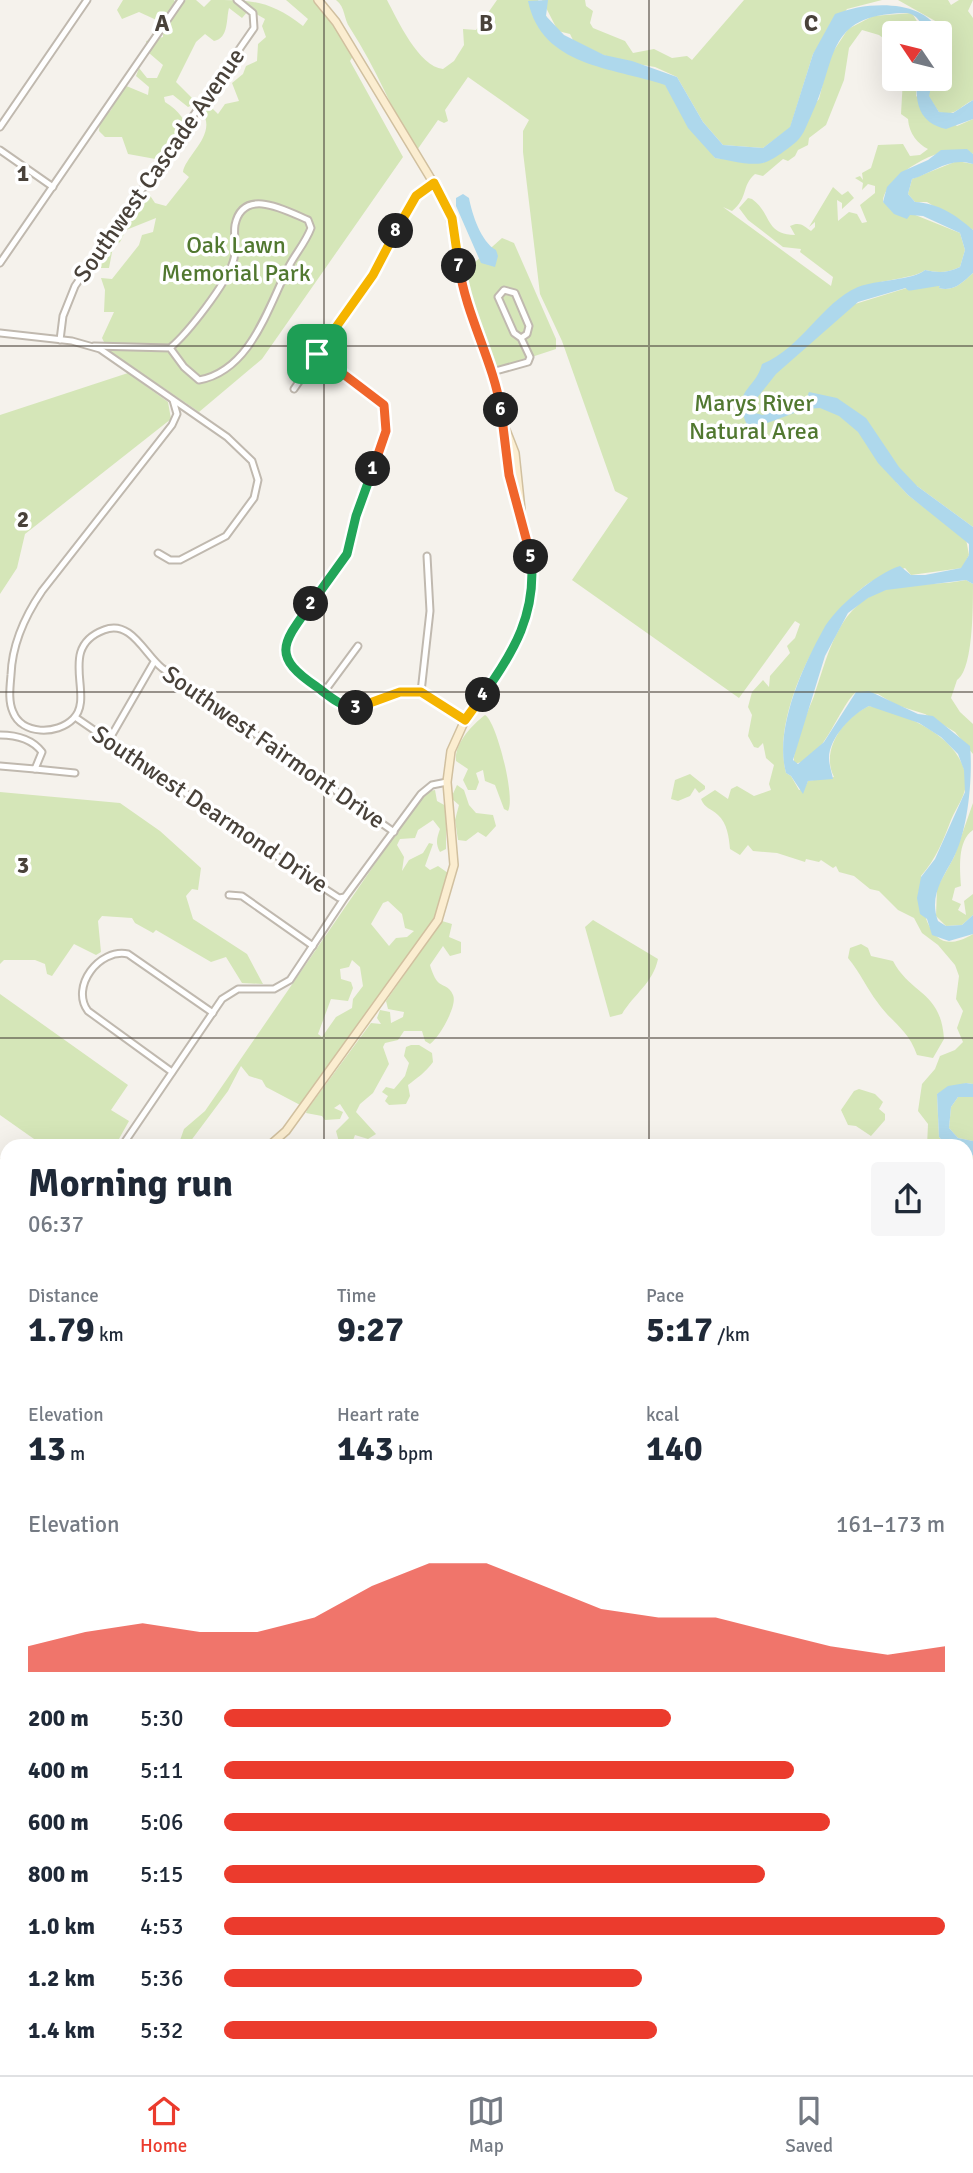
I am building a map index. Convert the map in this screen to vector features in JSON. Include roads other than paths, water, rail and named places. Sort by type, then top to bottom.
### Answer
[{"type":"street","points":[[0,127],[88,0]]},
{"type":"street","points":[[0,263],[181,0]]},
{"type":"street","name":"Southwest Cascade Avenue","points":[[60,340],[63,316],[75,286],[254,28],[253,13],[237,0]]},
{"type":"street","points":[[280,1139],[438,920],[454,865],[447,782],[451,751],[465,720],[509,659],[526,621],[532,578],[515,453],[505,427],[492,372],[467,307],[452,218],[434,183],[336,22],[318,0]]},
{"type":"street","points":[[0,150],[52,187]]},
{"type":"street","points":[[294,389],[373,275],[416,196],[434,183]]},
{"type":"street","points":[[0,332],[94,346],[170,348],[183,338],[233,264],[237,241],[234,228],[244,210],[255,203],[268,203],[308,220],[311,228],[306,240],[288,267],[259,331],[226,371],[214,378],[199,380],[184,367],[170,348]]},
{"type":"street","points":[[492,372],[528,362],[529,354],[521,338],[514,333],[498,297],[504,290],[515,293],[529,326],[527,334],[521,338]]},
{"type":"street","points":[[94,346],[240,447],[256,469],[258,485],[254,498],[242,518],[219,542],[180,560],[170,560],[158,553]]},
{"type":"street","points":[[317,354],[378,398],[384,405],[387,421],[356,516],[347,554],[288,636],[285,656],[293,670],[344,706],[357,708],[400,692],[421,692],[465,720]]},
{"type":"street","points":[[75,717],[55,728],[29,728],[15,717],[10,694],[12,658],[27,615],[43,590],[172,425],[177,414],[173,401]]},
{"type":"street","points":[[421,692],[430,611],[427,556]]},
{"type":"street","name":"Southwest Fairmont Drive","points":[[75,717],[79,696],[79,656],[94,635],[107,629],[127,632],[154,662],[394,832]]},
{"type":"street","points":[[324,692],[358,646]]},
{"type":"street","points":[[109,740],[154,662]]},
{"type":"street","name":"Southwest Dearmond Drive","points":[[75,717],[313,881],[339,898],[345,897]]},
{"type":"street","points":[[25,740],[29,728]]},
{"type":"street","points":[[0,735],[11,735],[35,744],[42,752],[35,769]]},
{"type":"street","points":[[0,766],[75,773]]},
{"type":"street","points":[[127,1139],[222,999],[238,989],[283,986],[424,790],[447,782]]},
{"type":"street","points":[[229,895],[242,895],[313,946]]},
{"type":"street","points":[[173,1072],[88,1011],[81,1001],[80,989],[103,957],[115,951],[128,954],[213,1013]]},
{"type":"water","points":[[548,0],[546,16],[564,35],[604,55],[632,61],[677,77],[703,122],[723,145],[763,148],[790,127],[813,54],[835,14],[864,6],[895,6],[922,14],[931,21],[919,21],[908,13],[878,16],[859,22],[846,32],[837,45],[819,96],[800,138],[776,157],[757,164],[715,158],[688,128],[665,85],[602,68],[564,52],[548,39],[536,23],[528,1]]},
{"type":"water","points":[[917,91],[930,91],[929,96],[939,112],[953,113],[973,100],[973,119],[946,129],[937,126],[924,117]]},
{"type":"water","points":[[967,149],[973,154],[973,164],[957,162],[912,179],[908,194],[915,202],[946,211],[973,230],[973,273],[949,289],[939,288],[940,283],[926,282],[858,302],[776,374],[753,403],[755,413],[763,415],[785,403],[807,397],[809,392],[837,398],[866,418],[899,467],[917,486],[973,527],[973,584],[966,580],[886,590],[868,598],[848,613],[825,656],[793,760],[798,764],[824,742],[856,692],[869,691],[918,714],[933,716],[970,746],[971,773],[966,819],[958,847],[938,888],[935,904],[938,921],[946,926],[962,925],[973,915],[973,934],[949,941],[932,935],[927,919],[920,914],[917,898],[921,877],[935,859],[965,792],[964,770],[958,754],[941,737],[919,723],[869,706],[849,721],[833,743],[829,758],[833,779],[808,781],[803,794],[786,773],[783,756],[787,719],[799,681],[823,630],[837,611],[869,583],[900,566],[911,575],[961,568],[969,555],[969,544],[908,495],[878,463],[858,432],[839,416],[820,408],[805,409],[754,428],[747,425],[742,404],[746,391],[762,364],[789,347],[845,294],[858,287],[912,276],[925,270],[943,272],[960,267],[965,250],[960,233],[923,216],[910,215],[907,219],[894,214],[883,202],[887,187],[901,172],[928,160],[941,150]]},
{"type":"water","points":[[463,194],[469,198],[475,219],[486,241],[496,250],[498,256],[495,267],[481,263],[456,206],[456,198]]},
{"type":"water","points":[[973,1084],[973,1097],[958,1097],[951,1107],[949,1128],[958,1138],[963,1139],[939,1137],[937,1094],[948,1086]]},
{"type":"waterway","points":[[910,286],[947,280]]},
{"type":"park label","name":"Oak Lawn Memorial Park","points":[[236,259]]},
{"type":"park label","name":"Marys River Natural Area","points":[[754,417]]}]
